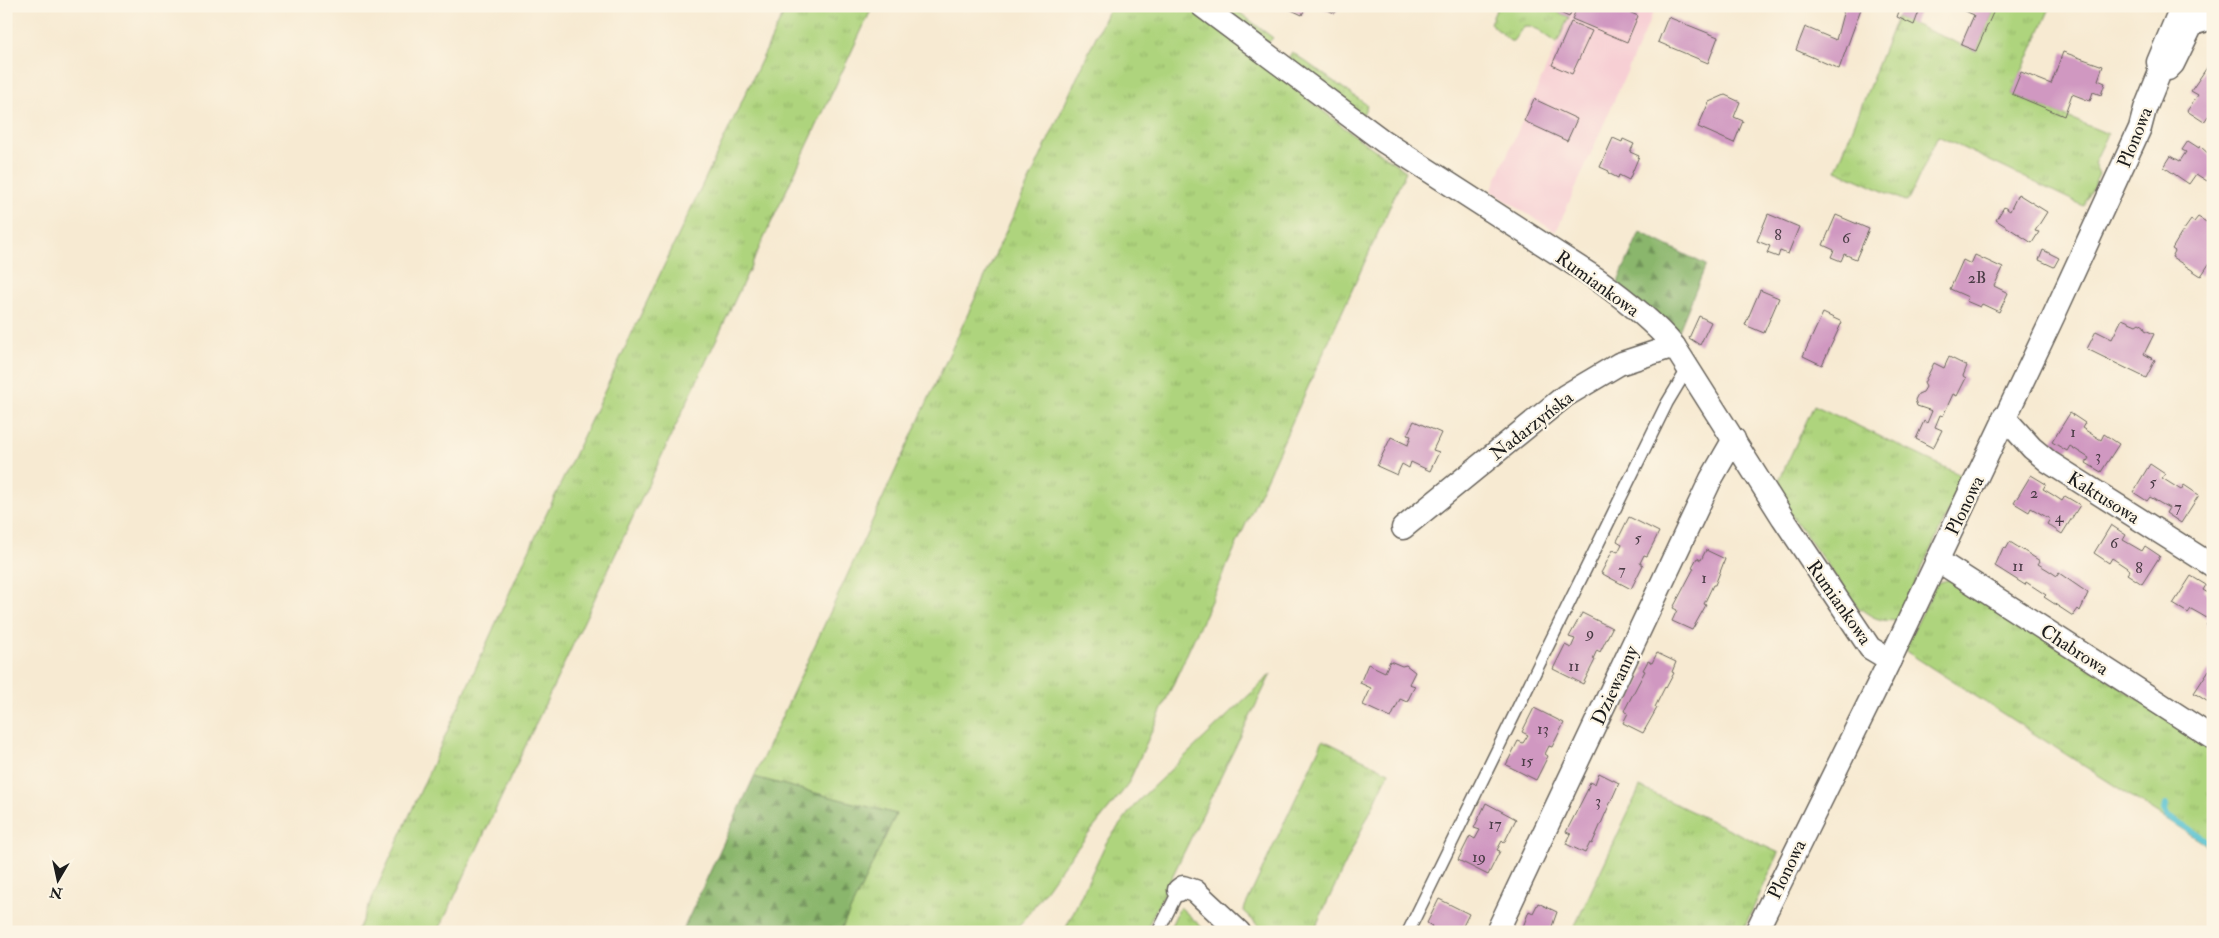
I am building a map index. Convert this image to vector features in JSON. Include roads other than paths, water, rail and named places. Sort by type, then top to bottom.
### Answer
[{"type":"street","name":"Rumiankowa","points":[[1202,6],[1383,141],[1624,298],[1663,333],[1674,346],[1783,518],[1870,648],[1890,660]]},
{"type":"street","name":"Plonowa","points":[[1756,932],[1890,660],[2136,137],[2160,72],[2158,62],[2194,19]]},
{"type":"street","name":"Nadarzyńska","points":[[1403,528],[1564,396],[1619,364],[1674,346]]},
{"type":"street","name":"Kaktusowa","points":[[2004,417],[2032,448],[2049,462],[2213,566]]},
{"type":"street","name":"Dziewanny","points":[[1497,932],[1711,479],[1734,439]]},
{"type":"street","name":"Chabrowa","points":[[1937,560],[2213,738]]},
{"type":"street","points":[[1179,890],[1187,887],[1195,891],[1239,932]]},
{"type":"lane","points":[[1408,932],[1667,403],[1688,368]]},
{"type":"lane","points":[[1158,932],[1179,890]]},
{"type":"waterway","points":[[2165,805],[2164,810],[2167,816],[2213,845]]}]
